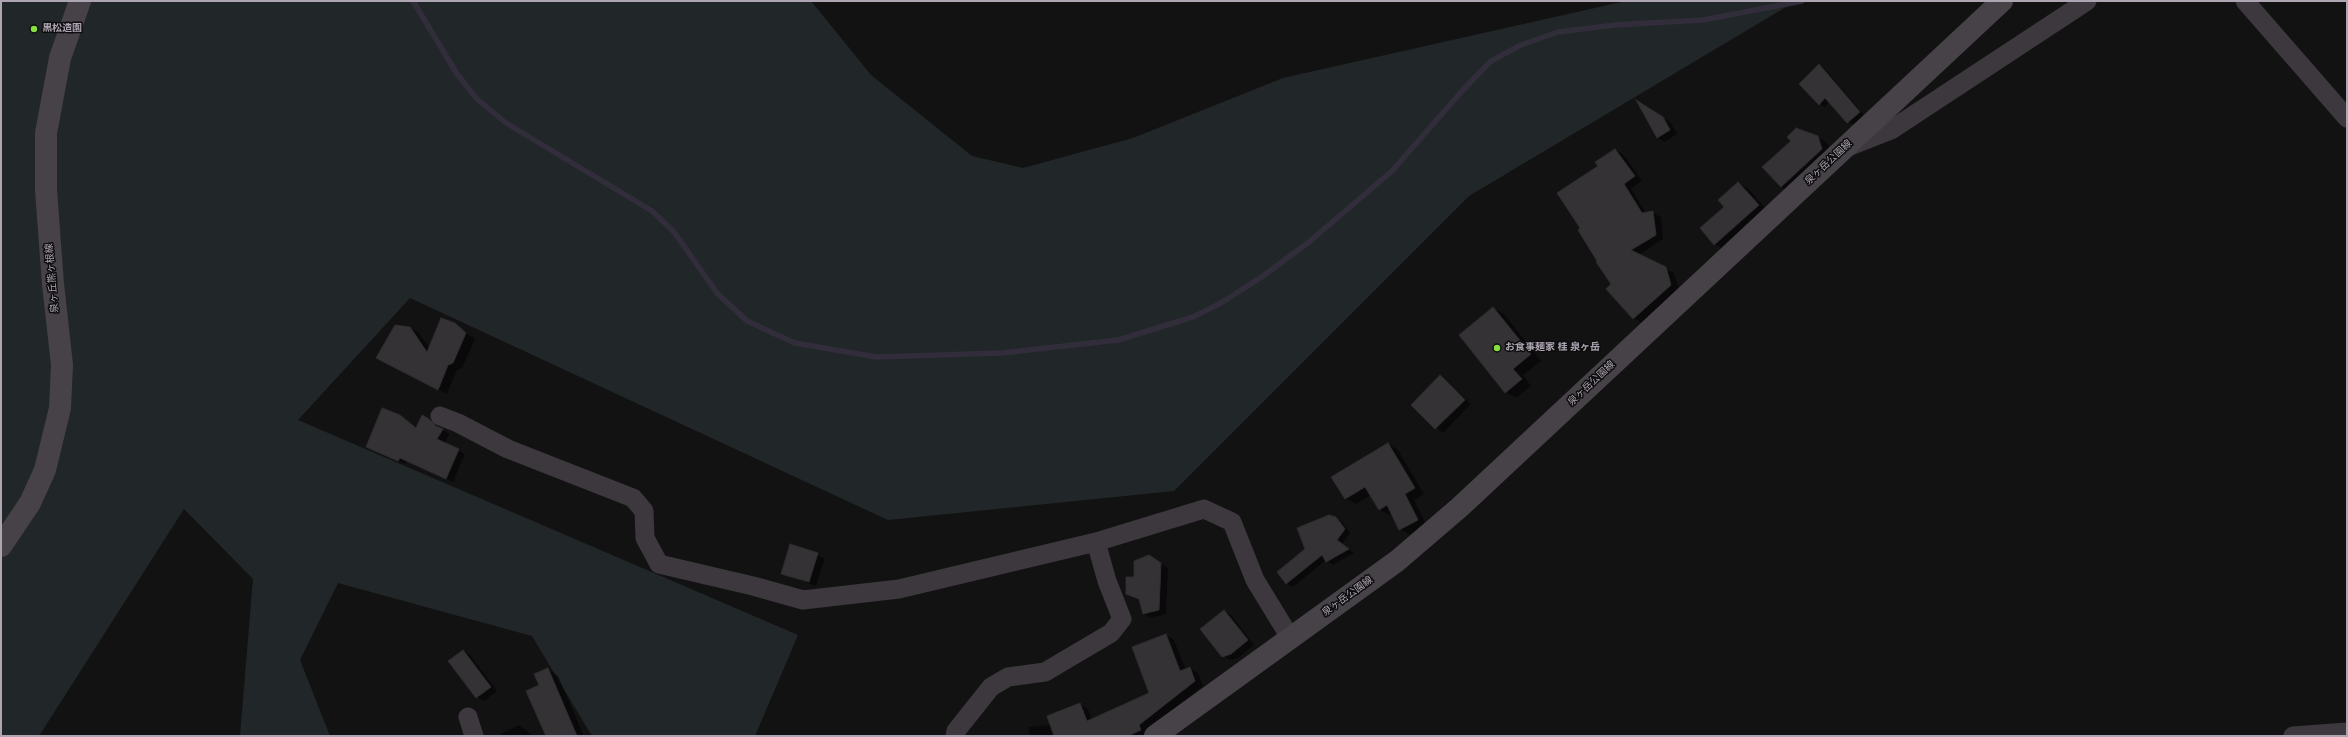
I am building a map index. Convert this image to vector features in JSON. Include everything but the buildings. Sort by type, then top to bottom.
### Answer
[{"type":"main road","name":"泉ヶ丘熊ヶ根線","points":[[1,546],[30,503],[45,470],[60,408],[62,365],[46,190],[46,133],[60,58],[80,1]]},
{"type":"main road","name":"泉ヶ岳公園線","points":[[1155,736],[1183,714],[1291,639],[1398,561],[1460,507],[2002,1]]},
{"type":"street","points":[[1845,148],[1891,130],[2087,1]]},
{"type":"street","points":[[2245,1],[2347,118]]},
{"type":"street","points":[[440,416],[458,423],[508,449],[633,498],[644,511],[644,538],[659,564],[803,600],[900,589],[1096,542],[1204,509],[1232,522],[1255,580],[1291,639]]},
{"type":"street","points":[[955,736],[956,730],[991,687],[1008,677],[1045,672],[1111,633],[1122,619],[1107,581],[1096,542]]},
{"type":"street","points":[[468,716],[474,736]]},
{"type":"street","points":[[2293,736],[2347,732]]},
{"type":"shaded area","points":[[1,1],[811,1],[871,75],[972,156],[1023,168],[1133,138],[1283,78],[1626,1],[1796,1],[1469,196],[1174,491],[888,520],[410,298],[298,420],[798,635],[755,736],[592,736],[532,636],[338,583],[300,660],[330,736],[240,736],[253,579],[184,509],[39,736],[1,736]]},
{"type":"waterway","points":[[413,1],[457,74],[477,99],[506,123],[652,211],[674,232],[717,293],[747,321],[795,343],[876,357],[1002,353],[1118,340],[1193,317],[1221,303],[1263,276],[1309,242],[1392,171],[1462,91],[1491,61],[1521,45],[1558,32],[1615,25],[1703,20],[1802,1]]},
{"type":"place","name":"黒松造園","points":[[34,29]]},
{"type":"place","name":"お食事麺家 桂 泉ヶ岳","points":[[1497,348]]}]
